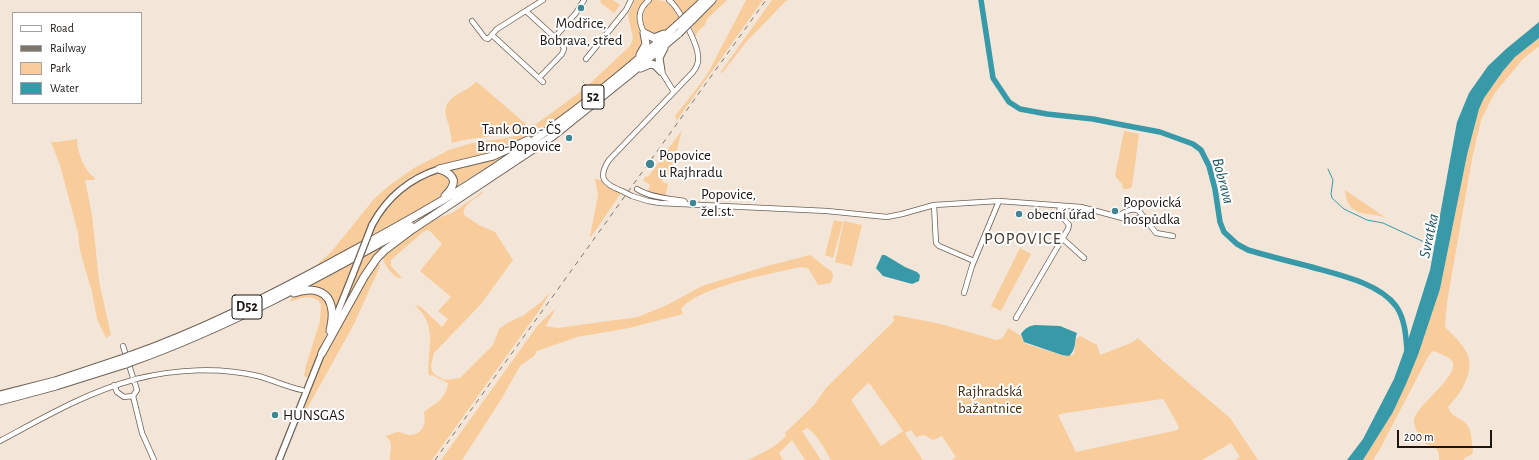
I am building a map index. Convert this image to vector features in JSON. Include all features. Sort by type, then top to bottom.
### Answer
[{"type":"highway","name":"52","points":[[691,17],[704,0]]},
{"type":"highway","name":"52","points":[[556,125],[677,30],[712,0]]},
{"type":"highway","points":[[644,33],[651,37],[657,37],[677,30]]},
{"type":"highway","name":"52","points":[[463,195],[553,136],[629,76],[666,44],[677,30]]},
{"type":"highway","points":[[630,67],[645,47],[646,42],[644,33]]},
{"type":"highway","points":[[662,71],[660,56],[666,44]]},
{"type":"highway","points":[[629,76],[649,64],[655,65],[662,71]]},
{"type":"highway","points":[[439,169],[478,160],[503,152],[556,125]]},
{"type":"highway","name":"D52","points":[[0,395],[128,360],[263,299],[435,205],[496,167],[556,125]]},
{"type":"highway","points":[[435,205],[451,189],[454,183],[451,175],[439,169]]},
{"type":"highway","points":[[322,353],[364,277],[377,258],[402,237],[463,195]]},
{"type":"highway","name":"D52","points":[[0,401],[56,386],[200,335],[271,302],[357,256],[463,195]]},
{"type":"highway","points":[[271,302],[304,290],[315,290],[320,292],[328,298],[331,306],[332,315],[330,331]]},
{"type":"main road","points":[[279,460],[304,391],[322,353],[372,225],[386,203],[400,189],[414,179],[439,169]]},
{"type":"street","points":[[472,20],[485,38],[488,39],[497,30],[543,0]]},
{"type":"street","points":[[554,37],[576,12],[584,0]]},
{"type":"street","points":[[586,59],[626,10],[631,0]]},
{"type":"street","points":[[644,33],[639,14],[642,7],[649,0]]},
{"type":"street","points":[[669,0],[678,10],[697,50],[698,57],[694,70],[609,160],[604,168],[602,176],[606,183],[610,186],[632,196],[648,201],[827,211],[887,217],[934,205],[999,201],[1091,209],[1132,220],[1140,215]]},
{"type":"street","points":[[526,11],[562,44],[564,49],[562,54],[539,78]]},
{"type":"street","points":[[492,35],[543,82]]},
{"type":"street","points":[[662,71],[674,92]]},
{"type":"street","points":[[637,189],[657,196],[684,201],[686,204]]},
{"type":"street","points":[[964,293],[974,261],[999,201]]},
{"type":"street","points":[[934,205],[934,237],[936,243],[940,247],[974,261]]},
{"type":"street","points":[[1016,318],[1063,239],[1069,225],[1061,215],[1059,206]]},
{"type":"street","points":[[1118,216],[1134,209],[1145,219],[1156,233],[1173,236]]},
{"type":"street","points":[[1063,239],[1084,258]]},
{"type":"street","points":[[114,385],[120,395],[128,398],[136,393],[137,386],[123,346]]},
{"type":"street","points":[[0,441],[67,405],[114,385],[134,379],[194,371],[222,371],[259,377],[304,391]]},
{"type":"street","points":[[133,396],[142,433],[154,460]]},
{"type":"green space","points":[[601,0],[613,0],[620,5],[614,13],[600,2]]},
{"type":"green space","points":[[634,0],[645,0],[639,9],[645,41],[638,55],[557,120],[522,142],[493,154],[434,168],[411,177],[397,187],[381,206],[368,227],[365,238],[360,244],[310,271],[332,251],[374,199],[390,185],[414,168],[449,150],[472,143],[507,138],[524,133],[584,89],[630,46],[633,38],[628,15]]},
{"type":"green space","points":[[652,0],[666,2],[680,17],[661,34],[655,36],[646,31],[643,23],[644,7]]},
{"type":"green space","points":[[671,0],[698,0],[682,15]]},
{"type":"green space","points":[[717,0],[727,0],[707,19],[705,25],[698,31],[695,37],[692,26]]},
{"type":"green space","points":[[746,0],[763,0],[677,120],[675,116],[709,71]]},
{"type":"green space","points":[[772,0],[788,0],[747,41],[723,72],[720,73]]},
{"type":"green space","points":[[1539,38],[1539,46],[1522,60],[1494,94],[1481,120],[1472,159],[1447,302],[1445,327],[1461,344],[1468,356],[1469,362],[1469,370],[1463,387],[1448,407],[1455,416],[1468,426],[1471,435],[1473,452],[1471,455],[1464,458],[1464,460],[1439,460],[1438,451],[1425,443],[1416,430],[1414,421],[1416,414],[1444,382],[1453,367],[1451,359],[1433,351],[1429,355],[1373,460],[1363,460],[1393,412],[1418,355],[1440,289],[1467,155],[1479,109],[1484,98],[1503,71],[1515,57]]},
{"type":"green space","points":[[477,82],[527,125],[513,133],[452,143],[446,107],[449,101],[456,95]]},
{"type":"green space","points":[[682,130],[670,177],[662,175],[661,178],[663,179],[662,182],[668,184],[665,197],[647,193],[650,185],[643,180],[646,176],[648,177]]},
{"type":"green space","points":[[1124,131],[1139,134],[1132,187],[1128,189],[1123,189],[1122,184],[1115,176]]},
{"type":"green space","points":[[77,139],[78,149],[84,166],[95,178],[94,180],[85,180],[92,215],[99,281],[111,335],[106,338],[97,319],[92,292],[80,251],[78,233],[60,165],[51,142]]},
{"type":"green space","points":[[505,153],[507,154],[454,188],[444,169]]},
{"type":"green space","points":[[435,173],[444,173],[451,181],[445,194],[370,237],[381,215],[403,190],[423,178]]},
{"type":"green space","points":[[595,179],[601,180],[608,187],[621,193],[591,237],[598,195]]},
{"type":"green space","points":[[1345,190],[1385,217],[1358,212],[1353,209],[1346,199]]},
{"type":"green space","points":[[482,192],[483,193],[467,205],[464,215],[479,225],[495,232],[513,260],[481,304],[434,353],[431,365],[432,371],[435,375],[445,380],[460,378],[493,345],[499,329],[507,323],[524,315],[541,302],[551,291],[541,308],[432,460],[390,460],[391,445],[386,436],[395,432],[410,435],[418,433],[424,424],[424,412],[443,397],[448,383],[432,375],[430,376],[428,373],[430,342],[429,329],[425,317],[415,305],[421,307],[442,327],[448,319],[438,311],[451,297],[420,271],[442,244],[431,232],[427,230],[422,233],[391,260],[391,266],[402,278],[392,274],[384,263],[383,255],[427,222],[452,213]]},
{"type":"green space","points":[[834,220],[843,222],[833,258],[825,255]]},
{"type":"green space","points":[[844,221],[862,225],[852,266],[835,262]]},
{"type":"green space","points":[[395,238],[339,315],[363,255]]},
{"type":"green space","points":[[1020,248],[1031,254],[1001,311],[991,306]]},
{"type":"green space","points":[[810,255],[832,272],[833,275],[831,283],[818,285],[808,268],[800,267],[772,273],[719,287],[703,294],[690,301],[681,309],[683,314],[629,328],[577,337],[537,351],[534,356],[520,366],[502,398],[462,460],[441,460],[538,325],[556,308],[546,326],[557,328],[638,317],[669,304],[702,286],[767,266]]},
{"type":"green space","points":[[355,260],[334,314],[332,303],[304,286]]},
{"type":"green space","points":[[377,263],[380,265],[378,271],[354,324],[304,414],[300,413],[326,351],[341,320],[359,287]]},
{"type":"green space","points":[[306,291],[325,297],[331,315],[327,332],[309,378],[304,376],[305,369],[320,321],[321,304],[315,298],[311,297],[290,302],[292,295]]},
{"type":"green space","name":"Rajhradská bažantnice","points":[[895,315],[941,324],[996,340],[1002,338],[1008,328],[1021,336],[1026,344],[1062,355],[1074,355],[1076,339],[1080,336],[1097,345],[1100,355],[1131,343],[1138,338],[1230,418],[1258,460],[1235,460],[1240,457],[1231,443],[1202,460],[952,460],[956,457],[942,436],[933,440],[924,435],[916,437],[911,430],[905,433],[923,460],[831,460],[811,430],[807,428],[802,431],[821,460],[805,460],[792,440],[779,453],[783,460],[748,460],[768,450],[782,440],[786,436],[785,433],[814,405],[826,388],[894,321],[893,317]],"holes":[[[868,383],[903,431],[881,446],[852,401],[852,399]],[[1162,399],[1179,427],[1178,430],[1076,452],[1058,415]]]},
{"type":"water","points":[[1539,22],[1539,38],[1515,57],[1503,71],[1484,98],[1479,109],[1467,155],[1440,289],[1418,355],[1406,384],[1393,412],[1363,460],[1347,460],[1363,439],[1394,379],[1408,340],[1430,270],[1457,122],[1469,93],[1488,66]]},
{"type":"water","points":[[882,255],[885,255],[905,267],[917,272],[920,275],[919,281],[912,284],[883,276],[876,268]]},
{"type":"water","points":[[1035,325],[1060,326],[1077,333],[1072,353],[1069,356],[1062,355],[1024,342],[1021,334],[1027,328]]},
{"type":"waterway","name":"Bobrava","points":[[981,0],[993,78],[1009,102],[1020,109],[1047,114],[1093,119],[1160,132],[1193,144],[1201,150],[1209,166],[1215,189],[1220,222],[1224,232],[1237,244],[1248,250],[1343,276],[1378,291],[1388,298],[1399,311],[1404,328],[1407,351]]},
{"type":"waterway","name":"Svratka","points":[[1328,169],[1333,180],[1331,194],[1332,198],[1344,209],[1367,220],[1383,223],[1435,247]]},
{"type":"railway","points":[[435,460],[766,0]]},
{"type":"place","name":"Modřice, Bobrava, střed","points":[[581,8]]},
{"type":"place","name":"Tank Ono - ČS Brno-Popovice","points":[[569,138]]},
{"type":"place","name":"Popovice u Rajhradu","points":[[650,164]]},
{"type":"place","name":"Popovice, žel.st.","points":[[693,203]]},
{"type":"place","name":"Popovická hospůdka","points":[[1115,211]]},
{"type":"place","name":"obecní úřad","points":[[1019,214]]},
{"type":"place","name":"HUNSGAS","points":[[275,415]]},
{"type":"district","name":"POPOVICE","points":[[1023,239]]}]
